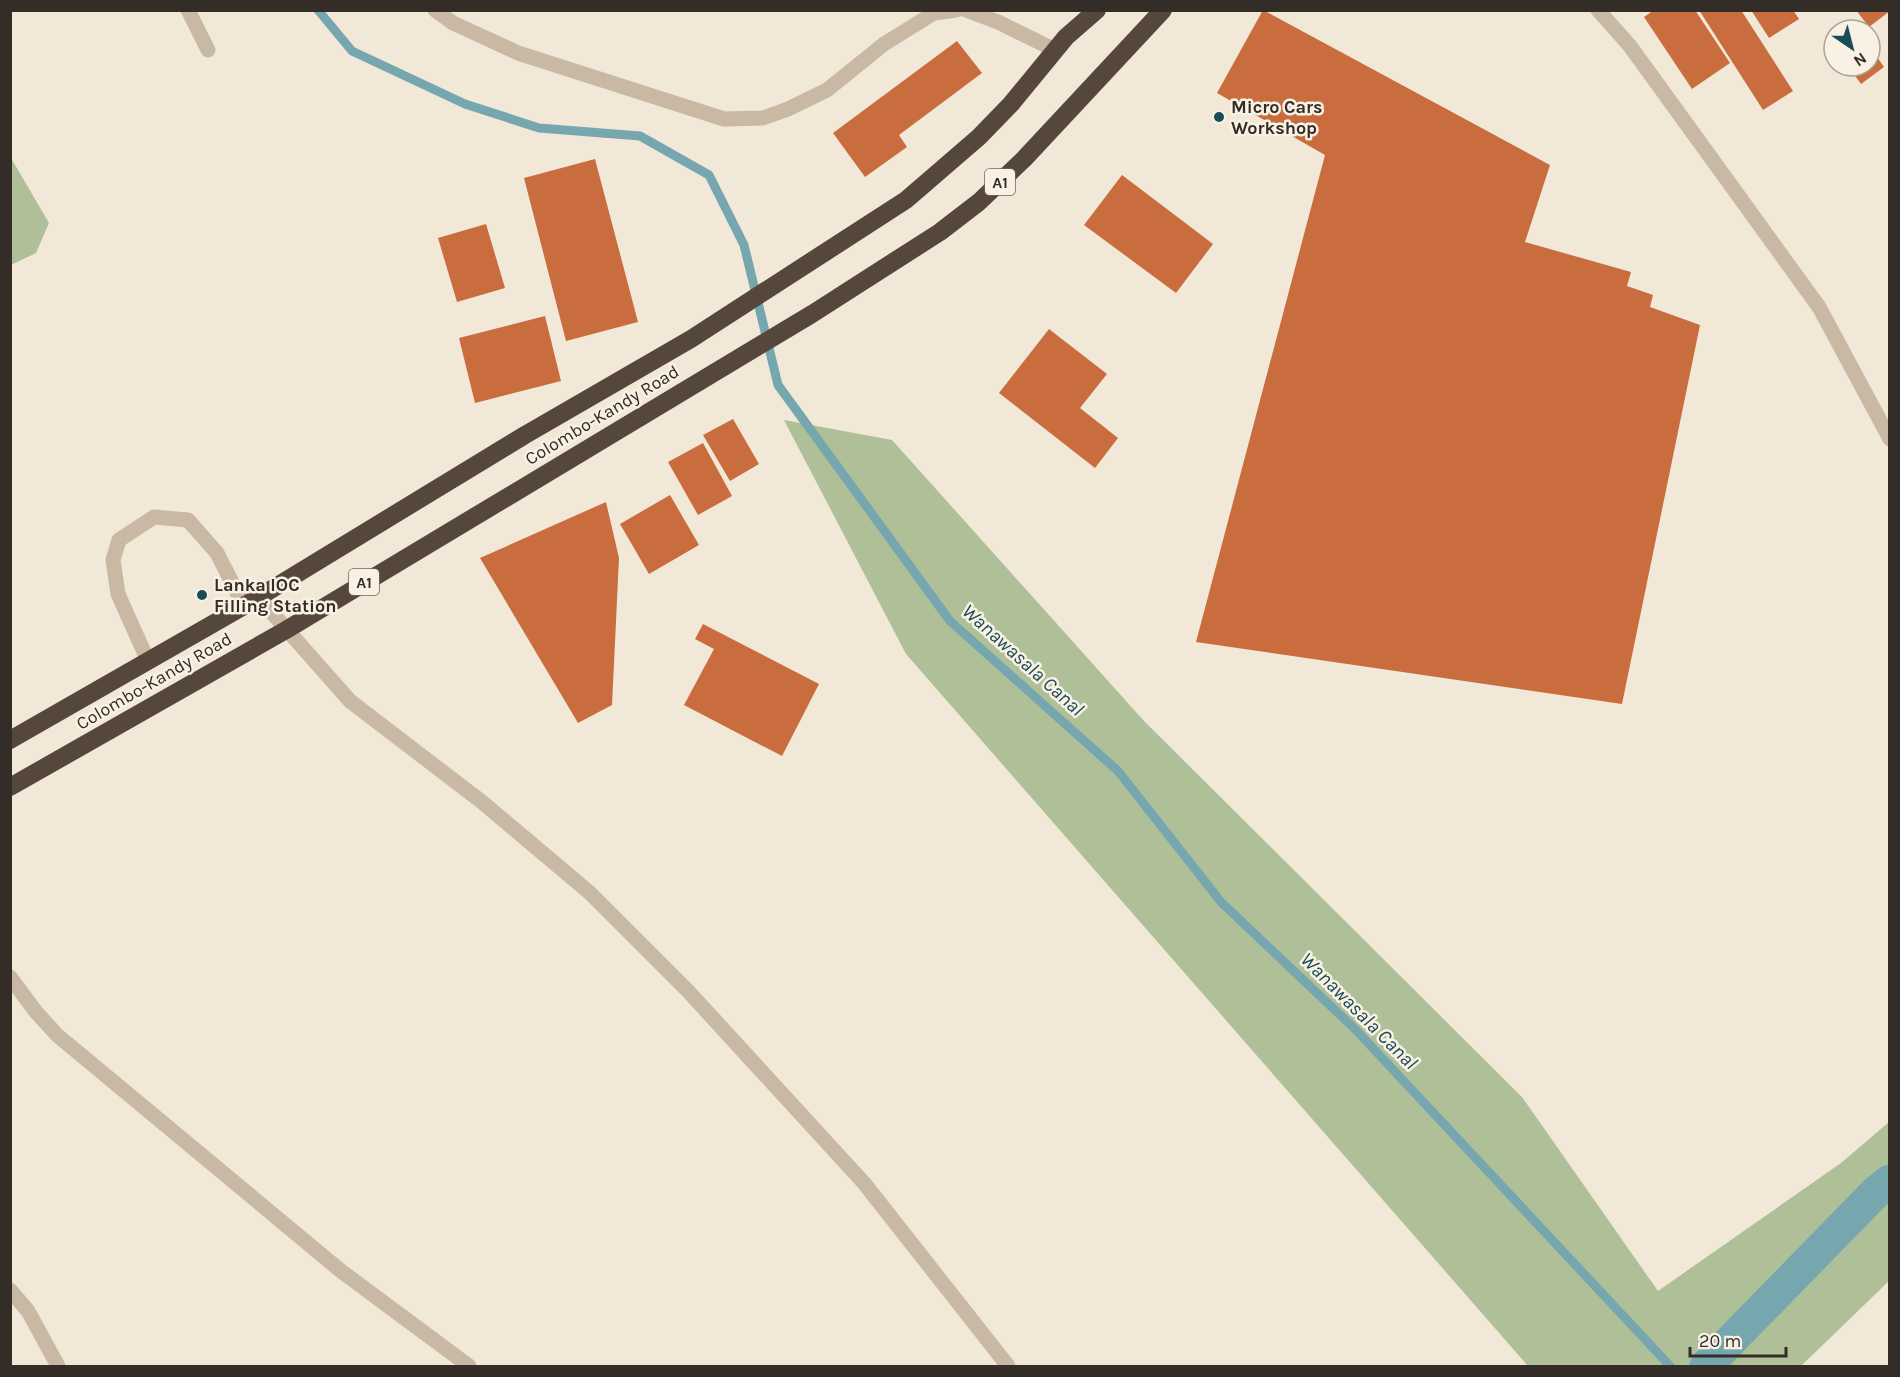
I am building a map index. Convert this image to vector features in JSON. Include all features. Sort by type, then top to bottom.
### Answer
[{"type":"highway","points":[[1060,43],[1085,10]]},
{"type":"highway","name":"Colombo-Kandy Road","points":[[10,740],[251,601],[525,435],[691,339],[906,200],[979,137],[1011,104],[1060,43],[1097,10]]},
{"type":"highway","name":"Colombo-Kandy Road","points":[[10,787],[286,630],[812,314],[940,232],[978,202],[1024,159],[1163,10]]},
{"type":"street","points":[[188,10],[208,50]]},
{"type":"street","points":[[435,10],[453,23],[518,53],[724,119],[764,118],[788,109],[826,90],[884,44],[934,13],[957,10]]},
{"type":"street","points":[[966,10],[1060,43]]},
{"type":"street","points":[[1598,10],[1630,46],[1819,307],[1890,439]]},
{"type":"street","points":[[148,661],[118,594],[113,560],[119,540],[154,517],[188,520],[218,553],[251,601],[286,630],[350,701],[482,802],[590,893],[688,991],[864,1183],[1008,1366]]},
{"type":"street","points":[[10,977],[36,1012],[57,1035],[341,1270],[469,1366]]},
{"type":"street","points":[[10,1290],[28,1311],[58,1366]]},
{"type":"green space","points":[[11,158],[49,223],[36,253],[11,265]]},
{"type":"green space","points":[[784,420],[892,440],[1144,721],[1522,1097],[1658,1291],[1841,1163],[1889,1122],[1889,1281],[1801,1366],[1528,1366],[906,654]]},
{"type":"building","points":[[1263,10],[1550,165],[1525,242],[1631,272],[1627,286],[1653,295],[1650,307],[1700,325],[1622,704],[1196,642],[1325,155],[1217,93]]},
{"type":"building","points":[[1654,10],[1695,10],[1730,63],[1692,89],[1644,17]]},
{"type":"building","points":[[1699,10],[1741,10],[1793,91],[1763,110]]},
{"type":"building","points":[[1751,10],[1793,10],[1799,19],[1769,38]]},
{"type":"building","points":[[1856,10],[1890,10],[1881,18],[1862,18]]},
{"type":"building","points":[[957,41],[982,73],[899,135],[907,147],[865,177],[833,133]]},
{"type":"building","points":[[1857,78],[1869,78],[1861,84]]},
{"type":"building","points":[[595,159],[638,322],[566,341],[524,178]]},
{"type":"building","points":[[1122,175],[1213,244],[1176,293],[1084,225]]},
{"type":"building","points":[[486,224],[505,288],[457,302],[438,238]]},
{"type":"building","points":[[545,316],[561,381],[475,403],[459,338]]},
{"type":"building","points":[[1049,329],[1107,374],[1080,408],[1118,438],[1095,468],[999,393]]},
{"type":"building","points":[[733,419],[759,464],[730,481],[703,435]]},
{"type":"building","points":[[703,443],[732,496],[698,515],[668,462]]},
{"type":"building","points":[[670,495],[699,545],[649,574],[620,524]]},
{"type":"building","points":[[606,502],[619,558],[612,705],[578,723],[480,558]]},
{"type":"building","points":[[703,624],[819,684],[782,756],[684,705],[714,649],[695,639]]},
{"type":"waterway","name":"Wanawasala Canal","points":[[318,10],[352,51],[465,104],[539,128],[640,136],[709,175],[744,245],[778,385],[950,621],[1118,771],[1221,902],[1355,1029],[1670,1366]]},
{"type":"waterway","points":[[1706,1366],[1875,1193],[1890,1181]]},
{"type":"place","name":"Micro Cars Workshop","points":[[1219,117]]},
{"type":"place","name":"Lanka IOC Filling Station","points":[[202,595]]}]
